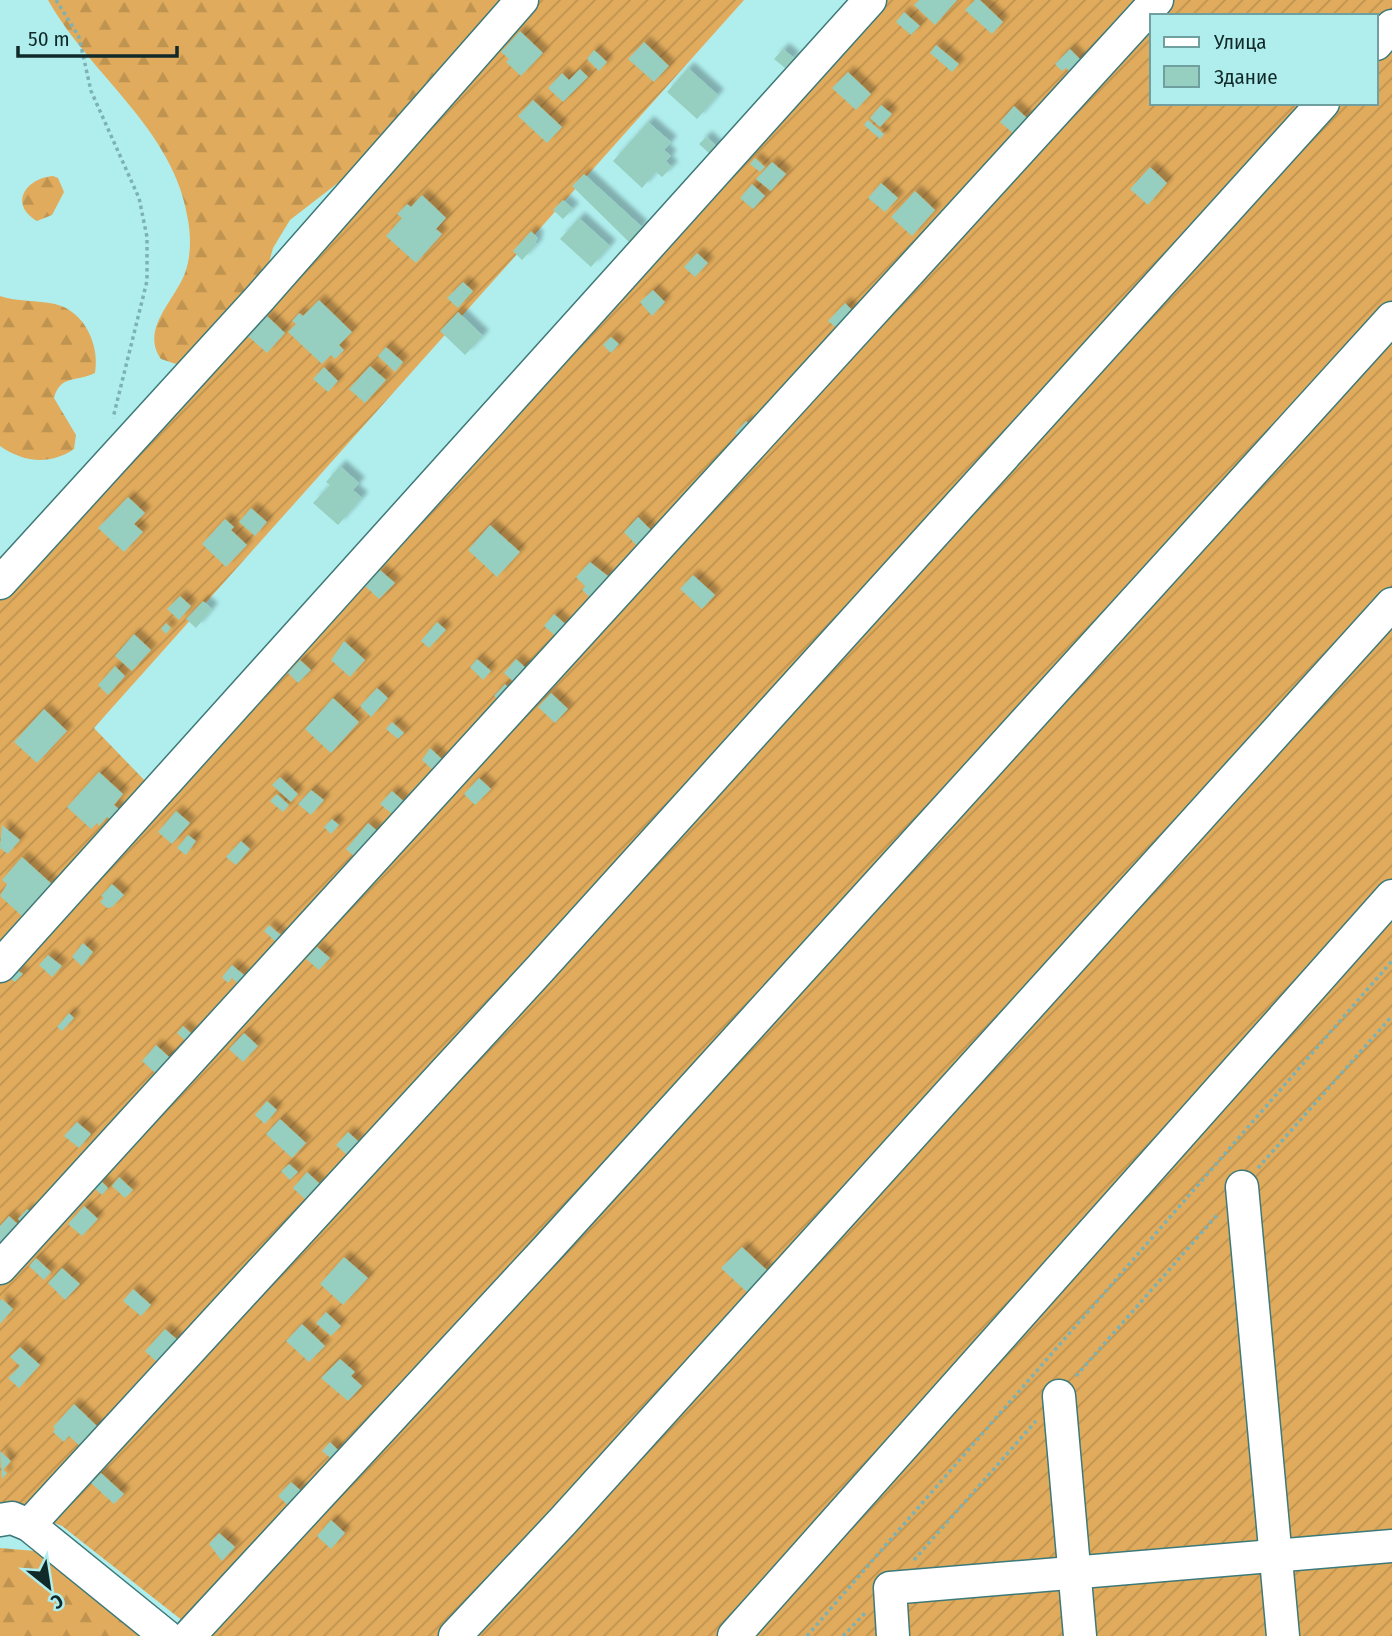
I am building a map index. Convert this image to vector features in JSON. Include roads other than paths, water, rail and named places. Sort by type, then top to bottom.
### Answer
[{"type":"street","points":[[0,583],[260,298],[522,0]]},
{"type":"street","points":[[0,966],[870,0]]},
{"type":"street","points":[[0,1268],[1157,0]]},
{"type":"street","points":[[1378,42],[1392,26]]},
{"type":"street","points":[[166,1636],[15,1523],[548,960],[1321,105]]},
{"type":"street","points":[[189,1636],[566,1228],[1392,318]]},
{"type":"street","points":[[455,1636],[563,1521],[1392,604]]},
{"type":"street","points":[[734,1636],[1392,896]]},
{"type":"street","points":[[1242,1187],[1283,1636]]},
{"type":"street","points":[[1059,1396],[1080,1636]]},
{"type":"street","points":[[893,1636],[890,1588],[1392,1546]]}]
